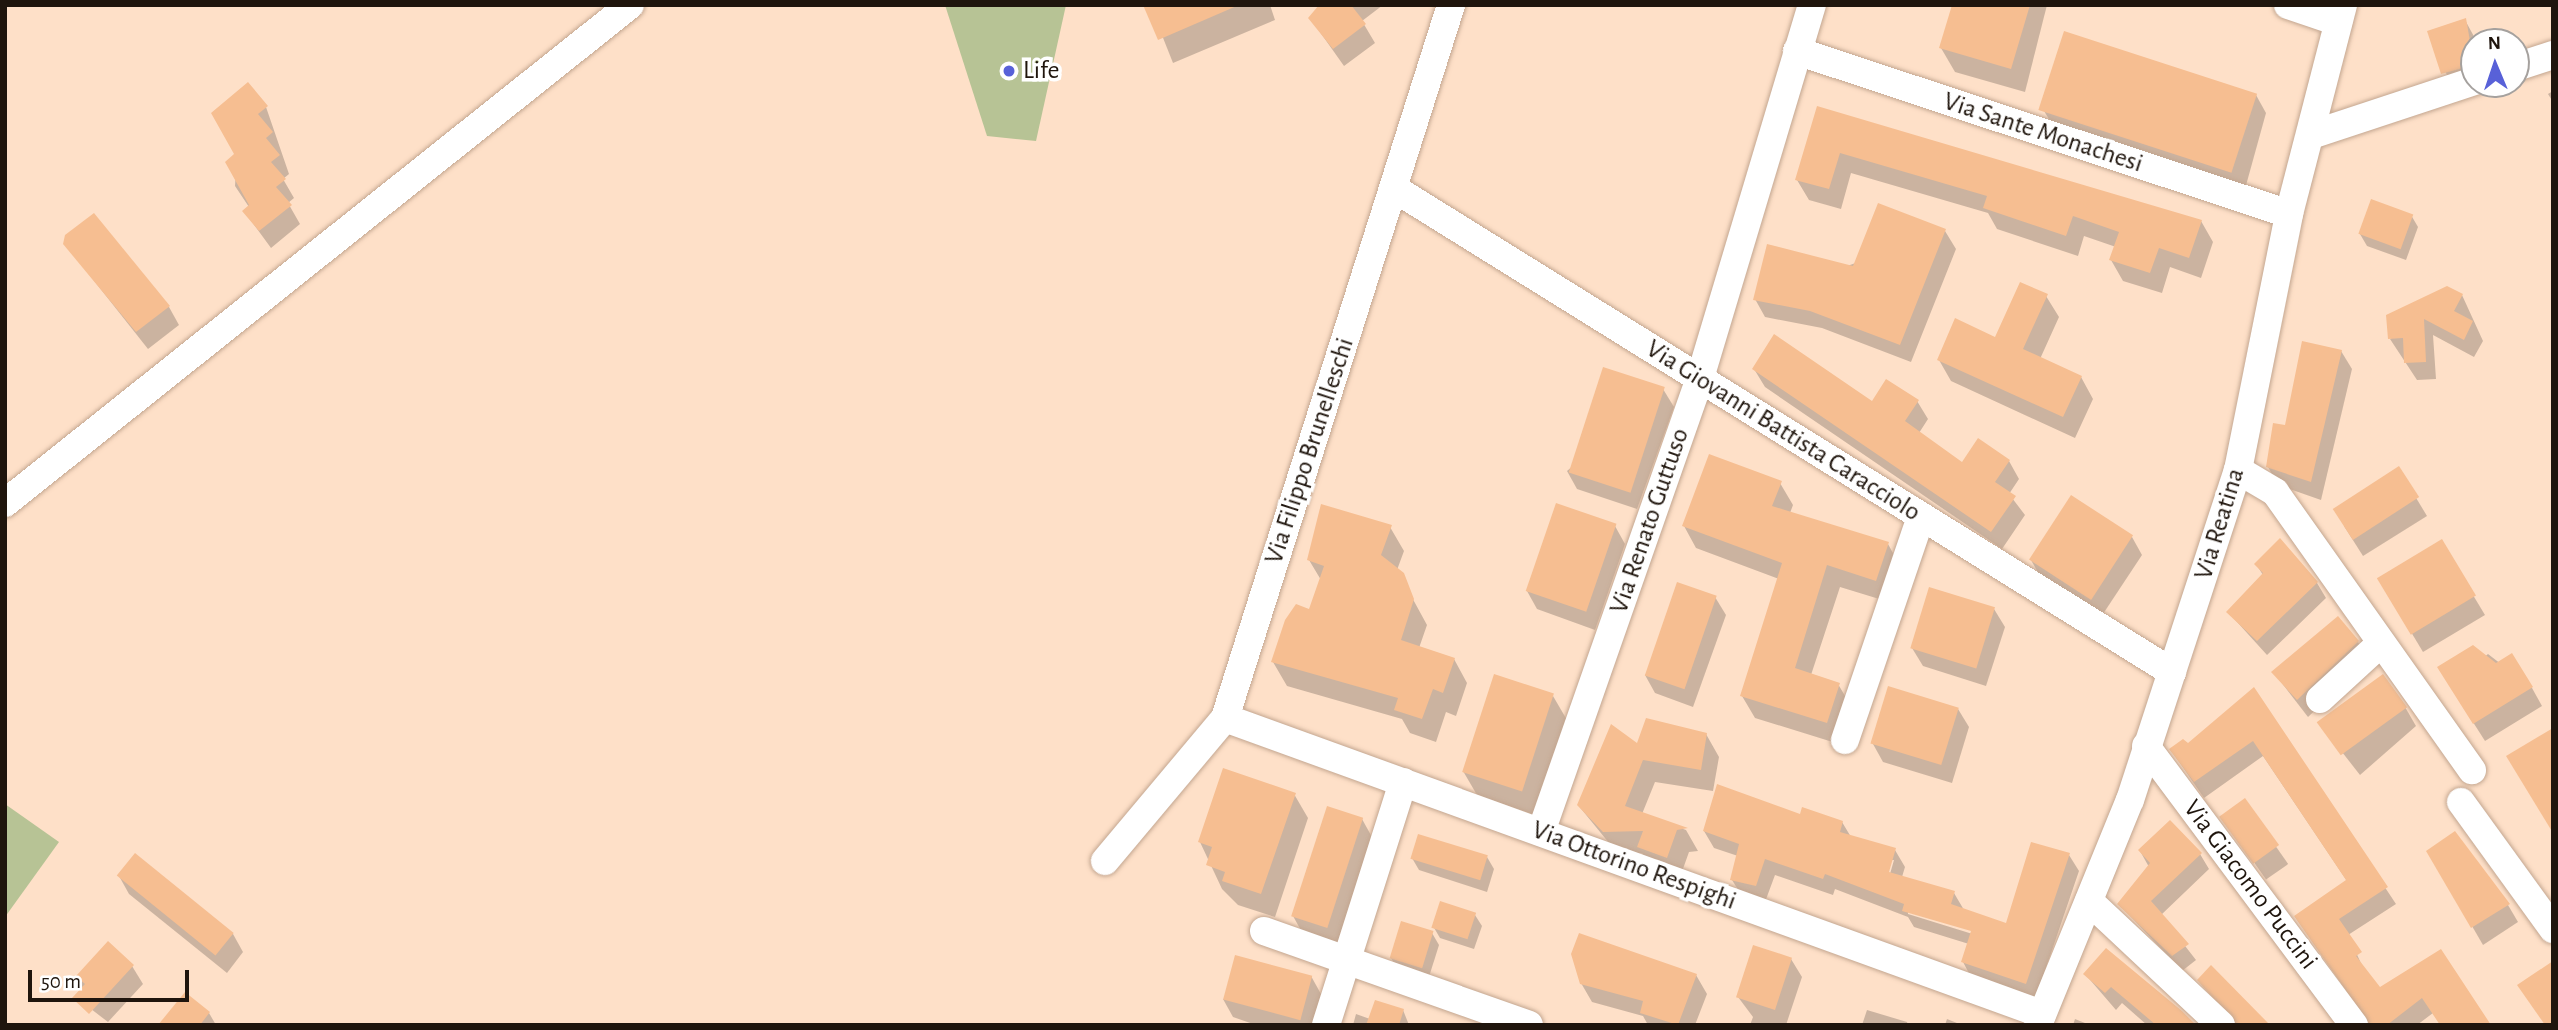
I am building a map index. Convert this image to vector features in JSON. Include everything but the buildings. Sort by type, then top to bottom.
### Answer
[{"type":"street","points":[[5,503],[630,5]]},
{"type":"street","name":"Via Filippo Brunelleschi","points":[[1105,861],[1225,718],[1395,189],[1451,5]]},
{"type":"street","name":"Via Renato Guttuso","points":[[1541,832],[1700,378],[1812,5]]},
{"type":"street","points":[[2288,5],[2341,14]]},
{"type":"street","name":"Via Reatina","points":[[2040,1019],[2089,901],[2146,746],[2238,470],[2289,214],[2341,14]]},
{"type":"street","name":"Via Sante Monachesi","points":[[1797,51],[2289,214]]},
{"type":"street","points":[[2530,62],[2553,55]]},
{"type":"street","points":[[2311,135],[2460,86]]},
{"type":"street","name":"Via Giovanni Battista Caracciolo","points":[[1395,189],[2172,672]]},
{"type":"street","points":[[2238,470],[2275,492],[2472,770]]},
{"type":"street","points":[[1845,740],[1921,517]]},
{"type":"street","points":[[2320,699],[2381,644]]},
{"type":"street","name":"Via Ottorino Respighi","points":[[1225,718],[1541,832],[2040,1019]]},
{"type":"street","name":"Via Giacomo Puccini","points":[[2146,746],[2354,1025]]},
{"type":"street","points":[[1326,1025],[1403,782]]},
{"type":"street","points":[[2461,802],[2553,929]]},
{"type":"street","points":[[2089,901],[2221,1025]]},
{"type":"street","points":[[1264,931],[1530,1025]]},
{"type":"green space","name":"Life","points":[[945,5],[1066,5],[1036,141],[987,136]]},
{"type":"green space","points":[[5,804],[59,842],[5,917]]},
{"type":"place","name":"Life","points":[[1009,71]]}]
